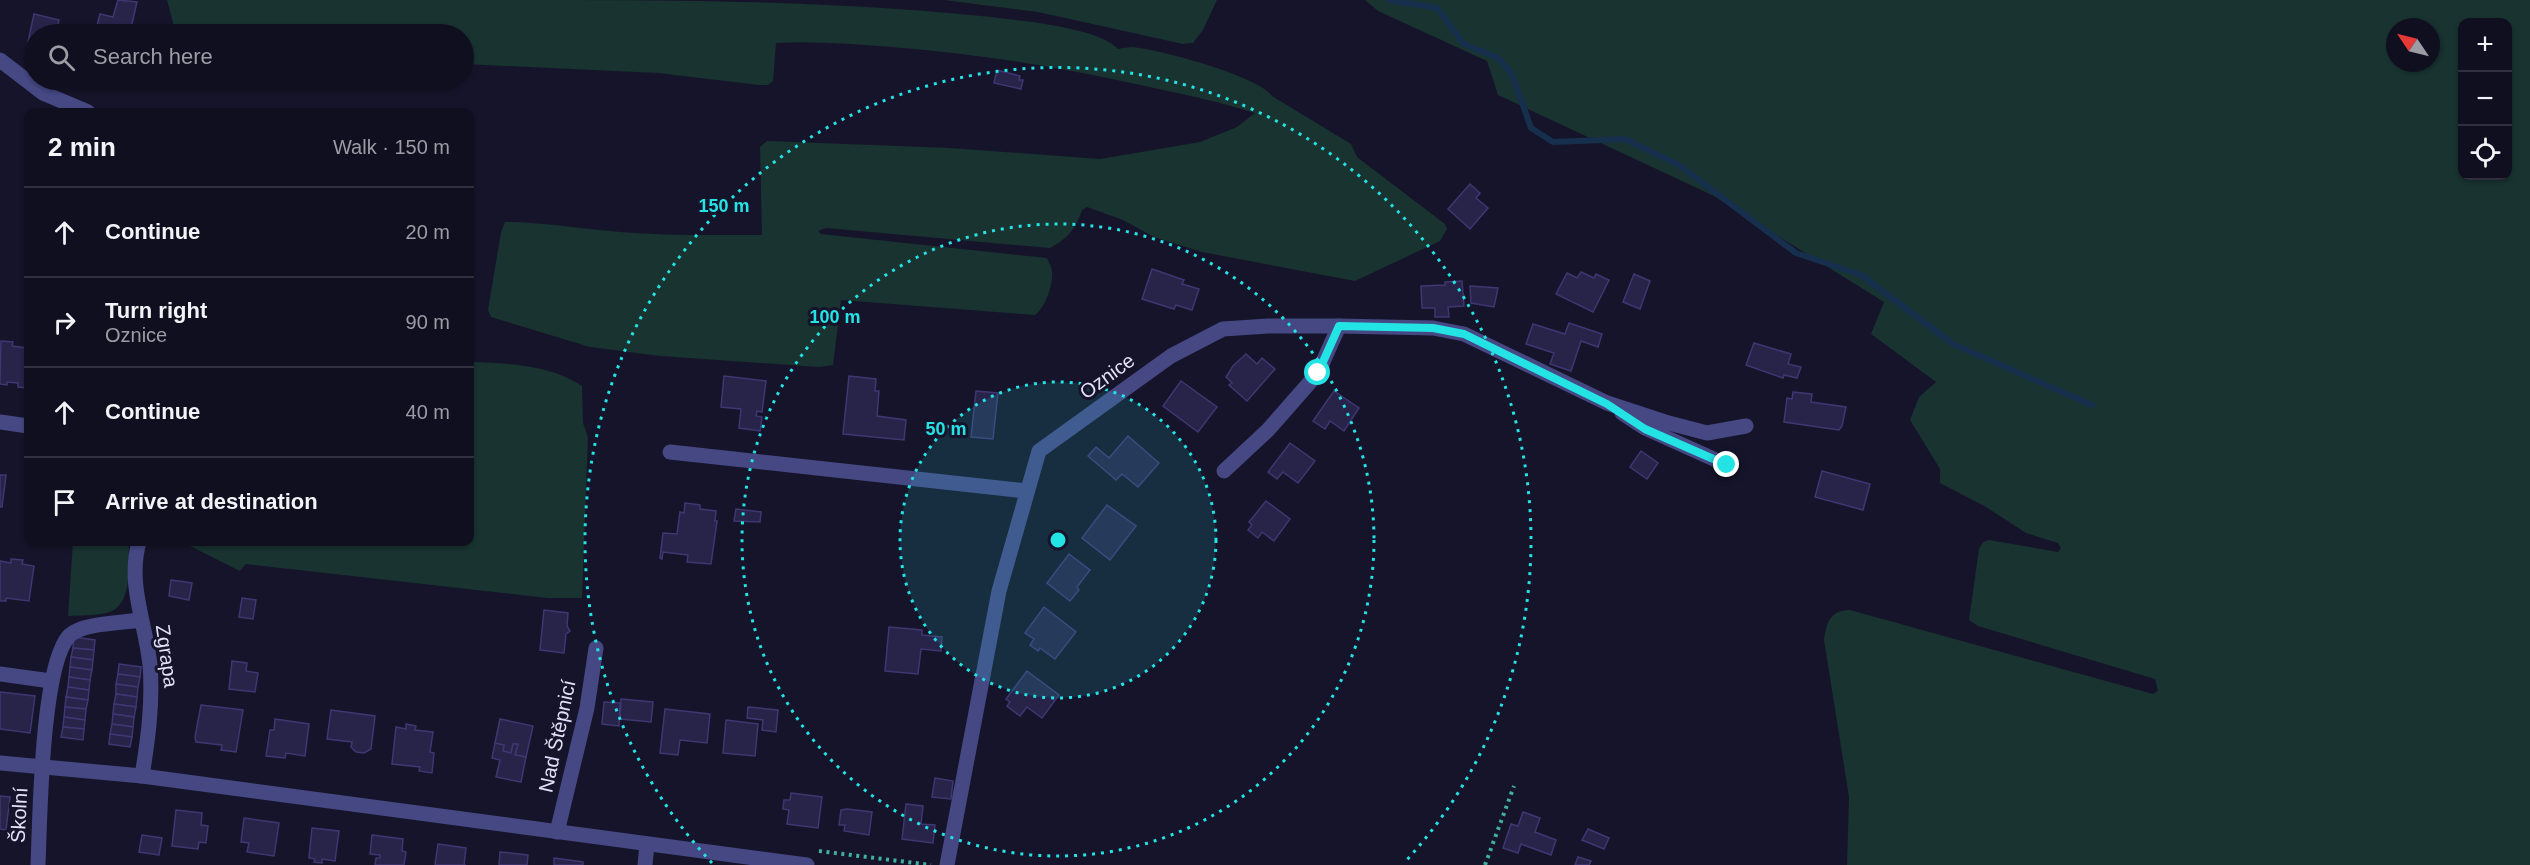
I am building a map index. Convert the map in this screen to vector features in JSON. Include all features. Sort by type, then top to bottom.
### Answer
[{"type":"street","points":[[0,60],[24,78]]},
{"type":"street","points":[[39,90],[79,108]]},
{"type":"street","name":"Oznice","points":[[947,865],[999,591],[1039,451],[1171,356],[1223,329],[1268,326],[1433,328],[1464,334],[1607,404]]},
{"type":"street","points":[[1224,471],[1268,430],[1318,373],[1339,326]]},
{"type":"street","points":[[1607,404],[1707,433],[1746,426]]},
{"type":"street","points":[[1607,404],[1645,429],[1727,465]]},
{"type":"street","points":[[0,422],[24,425]]},
{"type":"street","points":[[1707,433],[1708,458]]},
{"type":"street","points":[[670,452],[1026,491]]},
{"type":"street","name":"Zgrapa","points":[[139,546],[135,590],[149,663],[152,705],[142,776]]},
{"type":"street","name":"Školní","points":[[38,865],[43,768],[51,681],[61,648],[69,636],[81,628],[140,620]]},
{"type":"street","name":"Nad Štěpnicí","points":[[557,832],[587,708],[596,648]]},
{"type":"street","points":[[0,674],[51,681]]},
{"type":"street","points":[[0,763],[142,776],[765,862],[807,865]]},
{"type":"street","points":[[645,865],[646,844]]},
{"type":"path","points":[[1485,865],[1514,786]]},
{"type":"green space","points":[[167,0],[636,0],[769,3],[901,9],[1033,22],[1090,34],[1111,43],[1118,49],[1132,47],[1163,53],[1207,65],[1248,80],[1351,144],[1357,157],[1445,224],[1447,229],[1440,241],[1355,281],[1202,252],[1154,237],[1123,220],[1087,207],[1082,210],[1070,233],[1050,248],[826,228],[818,231],[821,234],[1047,258],[1052,272],[1051,286],[1042,307],[1035,315],[841,300],[833,365],[819,367],[660,356],[590,347],[491,317],[488,310],[501,232],[505,222],[648,234],[762,235],[760,147],[767,141],[950,148],[1100,159],[1200,142],[1237,127],[1255,113],[1221,103],[1089,74],[948,52],[891,47],[805,42],[776,43],[773,81],[768,85],[759,85],[658,73],[474,64],[474,24],[173,24]]},
{"type":"green space","points":[[944,0],[1217,0],[1203,30],[1193,43],[1183,44],[1038,12]]},
{"type":"green space","points":[[1365,0],[2530,0],[2530,865],[1847,865],[1849,797],[1824,640],[1826,628],[1833,615],[1850,610],[2153,694],[2158,691],[2155,679],[1978,626],[1969,620],[1979,549],[1983,542],[1989,540],[2058,552],[2061,548],[2058,543],[2026,533],[1986,507],[1940,483],[1940,469],[1910,420],[1919,397],[1936,382],[1871,334],[1884,302],[1712,195],[1498,95],[1487,61],[1378,11]]},
{"type":"green space","points":[[474,362],[513,364],[543,369],[582,386],[583,423],[588,437],[582,598],[548,598],[246,564],[240,571],[190,546],[474,546]]},
{"type":"green space","points":[[73,546],[129,546],[128,584],[121,603],[106,613],[68,616]]},
{"type":"building","points":[[118,0],[137,2],[132,24],[98,24],[100,14],[113,17]]},
{"type":"building","points":[[34,14],[59,20],[58,24],[32,24]]},
{"type":"building","points":[[997,70],[1020,76],[1019,80],[1023,80],[1021,89],[994,83]]},
{"type":"building","points":[[1470,184],[1480,193],[1476,198],[1488,208],[1470,229],[1448,209]]},
{"type":"building","points":[[1152,269],[1184,280],[1182,284],[1199,289],[1192,310],[1176,305],[1174,309],[1142,299]]},
{"type":"building","points":[[1581,272],[1594,278],[1596,274],[1609,280],[1593,312],[1556,294],[1567,273],[1577,278]]},
{"type":"building","points":[[1634,274],[1650,281],[1640,309],[1623,302]]},
{"type":"building","points":[[1462,281],[1464,306],[1448,307],[1449,317],[1435,317],[1435,308],[1422,308],[1421,286],[1445,285],[1445,282]]},
{"type":"building","points":[[1470,286],[1498,288],[1494,307],[1471,303]]},
{"type":"building","points":[[1569,323],[1602,334],[1598,347],[1581,341],[1571,371],[1550,364],[1554,353],[1526,344],[1533,324],[1565,334]]},
{"type":"building","points":[[1,341],[13,342],[12,346],[24,348],[24,388],[18,387],[18,383],[0,384]]},
{"type":"building","points":[[1754,343],[1791,354],[1788,364],[1801,367],[1797,378],[1784,375],[1783,378],[1746,365]]},
{"type":"building","points":[[1246,354],[1257,364],[1262,358],[1275,369],[1247,401],[1229,385],[1232,383],[1226,377],[1233,366]]},
{"type":"building","points":[[724,376],[766,381],[762,412],[757,411],[756,416],[762,417],[760,431],[739,428],[741,409],[721,407]]},
{"type":"building","points":[[849,376],[876,379],[875,391],[879,391],[877,416],[906,420],[904,440],[843,434]]},
{"type":"building","points":[[1181,381],[1217,407],[1198,432],[1163,406]]},
{"type":"building","points":[[976,391],[998,393],[993,439],[971,437]]},
{"type":"building","points":[[1334,391],[1359,408],[1344,431],[1330,421],[1325,429],[1313,421]]},
{"type":"building","points":[[1793,392],[1812,394],[1811,402],[1846,407],[1839,430],[1784,422],[1787,398],[1792,399]]},
{"type":"building","points":[[1128,436],[1159,463],[1138,487],[1122,474],[1116,480],[1088,456],[1096,447],[1109,458]]},
{"type":"building","points":[[1290,443],[1315,461],[1298,483],[1283,472],[1277,479],[1268,472]]},
{"type":"building","points":[[1641,451],[1658,463],[1647,479],[1630,467]]},
{"type":"building","points":[[1822,471],[1870,484],[1863,510],[1815,497]]},
{"type":"building","points":[[0,475],[6,475],[2,507],[0,507]]},
{"type":"building","points":[[1266,501],[1290,519],[1274,541],[1262,532],[1258,538],[1248,530],[1252,525],[1249,522]]},
{"type":"building","points":[[685,503],[700,505],[700,509],[716,511],[715,521],[717,521],[711,564],[687,562],[688,555],[663,552],[662,559],[660,558],[663,533],[677,534],[680,512],[684,513]]},
{"type":"building","points":[[1107,505],[1136,526],[1110,560],[1082,538]]},
{"type":"building","points":[[736,509],[761,512],[760,522],[734,521]]},
{"type":"building","points":[[1069,554],[1090,570],[1070,601],[1047,583]]},
{"type":"building","points":[[11,559],[23,560],[22,564],[34,566],[29,601],[6,598],[6,601],[0,601],[0,561],[11,563]]},
{"type":"building","points":[[171,580],[192,583],[189,600],[169,596]]},
{"type":"building","points":[[242,598],[256,600],[253,619],[239,617]]},
{"type":"building","points":[[1044,607],[1076,632],[1055,659],[1040,648],[1038,651],[1030,645],[1034,639],[1025,633]]},
{"type":"building","points":[[544,610],[568,613],[567,626],[570,631],[566,634],[564,653],[540,650]]},
{"type":"building","points":[[889,627],[922,630],[922,635],[942,637],[941,651],[921,649],[918,674],[885,671]]},
{"type":"building","points":[[74,637],[95,640],[94,650],[73,648]]},
{"type":"building","points":[[73,648],[94,650],[93,660],[71,657]]},
{"type":"building","points":[[71,657],[93,660],[92,670],[70,667]]},
{"type":"building","points":[[232,661],[247,663],[246,671],[258,673],[255,692],[229,689]]},
{"type":"building","points":[[119,664],[141,667],[140,677],[118,674]]},
{"type":"building","points":[[70,667],[92,670],[90,680],[69,677]]},
{"type":"building","points":[[1027,671],[1059,695],[1042,718],[1027,707],[1020,716],[1007,706],[1010,702],[1006,699]]},
{"type":"building","points":[[118,674],[140,677],[138,687],[116,684]]},
{"type":"building","points":[[69,677],[90,680],[89,690],[68,687]]},
{"type":"building","points":[[116,684],[138,687],[137,697],[116,694]]},
{"type":"building","points":[[68,687],[89,690],[88,700],[66,697]]},
{"type":"building","points":[[0,692],[35,696],[30,733],[0,729]]},
{"type":"building","points":[[116,694],[137,697],[136,707],[114,704]]},
{"type":"building","points":[[66,697],[88,700],[86,709],[65,707]]},
{"type":"building","points":[[621,699],[653,702],[651,722],[620,719]]},
{"type":"building","points":[[604,702],[620,703],[619,726],[602,724]]},
{"type":"building","points":[[114,704],[136,707],[134,717],[113,714]]},
{"type":"building","points":[[201,705],[243,710],[236,752],[221,750],[222,745],[196,742]]},
{"type":"building","points":[[65,707],[86,709],[85,720],[64,717]]},
{"type":"building","points":[[748,707],[778,710],[776,732],[762,730],[763,720],[747,718]]},
{"type":"building","points":[[665,709],[710,714],[707,743],[680,740],[678,755],[660,753]]},
{"type":"building","points":[[331,710],[375,716],[371,749],[364,753],[356,752],[351,747],[352,742],[327,739]]},
{"type":"building","points":[[113,714],[134,717],[133,727],[112,724]]},
{"type":"building","points":[[64,717],[85,720],[84,729],[63,727]]},
{"type":"building","points":[[275,719],[309,724],[305,756],[286,753],[285,758],[266,756],[270,730],[274,730]]},
{"type":"building","points":[[500,719],[533,726],[526,757],[515,755],[518,744],[513,744],[511,753],[503,751],[504,745],[495,743]]},
{"type":"building","points":[[726,720],[758,724],[755,756],[723,753]]},
{"type":"building","points":[[112,724],[133,727],[132,737],[110,734]]},
{"type":"building","points":[[406,724],[416,726],[415,730],[433,732],[430,752],[434,753],[432,773],[419,771],[420,767],[392,764],[396,727],[406,729]]},
{"type":"building","points":[[63,727],[84,729],[83,740],[61,737]]},
{"type":"building","points":[[110,734],[132,737],[130,747],[109,744]]},
{"type":"building","points":[[495,743],[504,745],[503,751],[511,753],[513,744],[518,744],[515,755],[526,757],[521,782],[496,777],[500,760],[492,758]]},
{"type":"building","points":[[935,778],[953,781],[951,799],[932,797]]},
{"type":"building","points":[[791,793],[822,797],[818,828],[787,824],[789,810],[783,809],[784,800],[790,800]]},
{"type":"building","points":[[0,796],[10,797],[6,830],[0,829]]},
{"type":"building","points":[[906,804],[923,806],[921,824],[935,825],[933,843],[902,839]]},
{"type":"building","points":[[176,810],[202,813],[201,825],[208,826],[206,843],[199,842],[198,849],[172,846]]},
{"type":"building","points":[[841,810],[872,812],[869,835],[844,831],[845,825],[839,825]]},
{"type":"building","points":[[1523,812],[1540,818],[1535,832],[1556,840],[1551,855],[1521,844],[1518,853],[1503,848],[1511,824],[1518,826]]},
{"type":"building","points":[[244,818],[279,823],[274,856],[247,852],[249,843],[241,842]]},
{"type":"building","points":[[312,828],[339,831],[335,861],[322,859],[322,863],[314,862],[315,859],[309,858]]},
{"type":"building","points":[[1588,829],[1609,838],[1604,849],[1582,840]]},
{"type":"building","points":[[142,835],[162,838],[159,855],[139,852]]},
{"type":"building","points":[[372,835],[403,839],[402,851],[406,852],[404,865],[375,865],[376,858],[380,858],[380,855],[370,854]]},
{"type":"building","points":[[438,844],[466,848],[464,865],[435,865]]},
{"type":"building","points":[[500,852],[528,855],[527,865],[499,865]]},
{"type":"building","points":[[1578,857],[1591,861],[1589,865],[1575,865]]},
{"type":"building","points":[[554,858],[583,862],[583,865],[554,865]]},
{"type":"waterway","points":[[1389,0],[1437,8],[1464,44],[1498,58],[1512,74],[1531,128],[1553,142],[1625,139],[1679,165],[1796,253],[1861,275],[1953,344],[2092,405]]},
{"type":"route","points":[[1318,373],[1339,326],[1433,328],[1464,334],[1607,404],[1645,429],[1727,465]]}]
